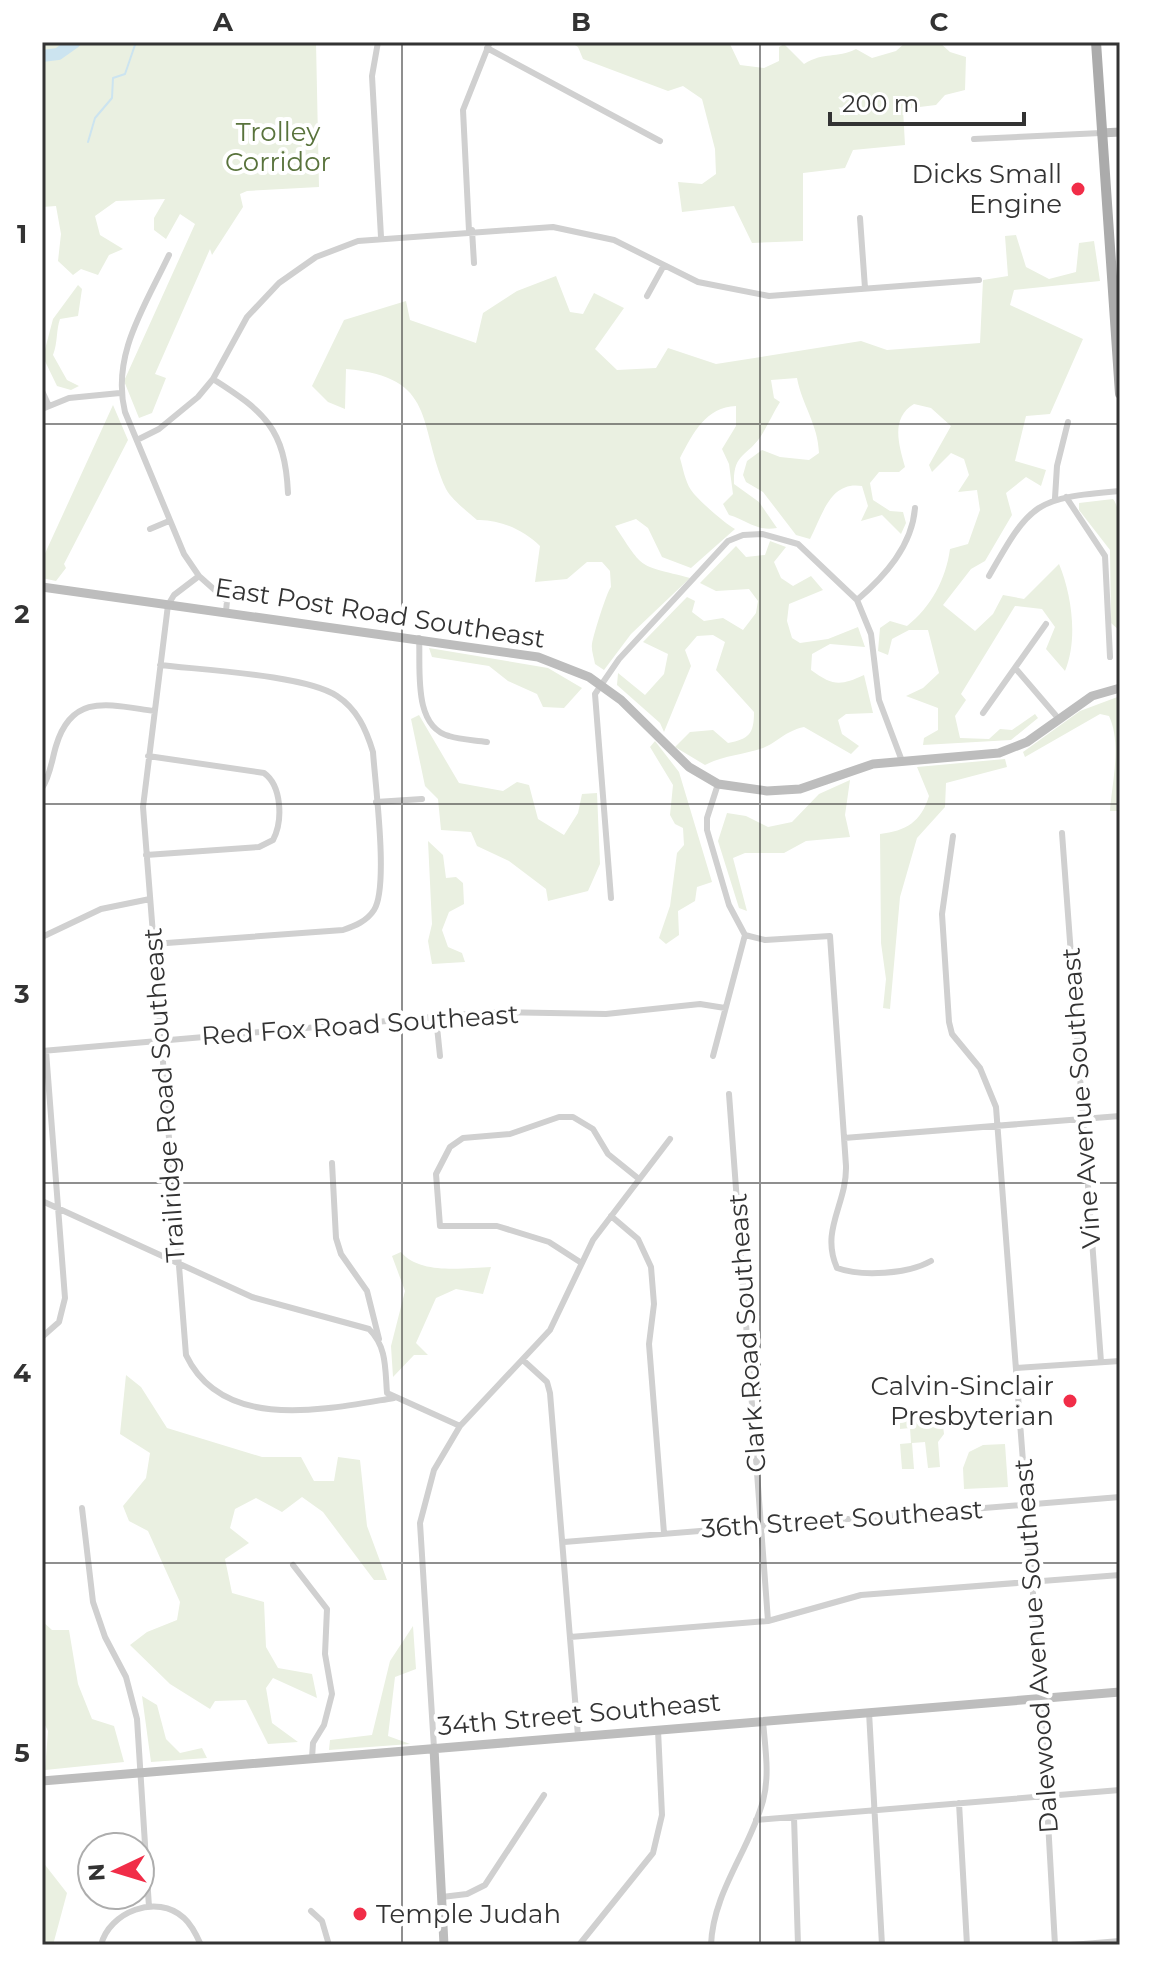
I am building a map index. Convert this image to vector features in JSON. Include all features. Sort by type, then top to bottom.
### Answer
[{"type":"main road","points":[[1096,42],[1118,328],[1120,394]]},
{"type":"street","points":[[378,42],[372,76],[381,237]]},
{"type":"street","points":[[474,263],[463,110],[489,45],[660,141]]},
{"type":"street","points":[[974,139],[1120,132]]},
{"type":"street","points":[[860,218],[865,288]]},
{"type":"street","points":[[137,440],[182,413],[213,379],[247,317],[279,283],[335,248],[381,237],[534,227],[572,229],[614,240],[698,282],[744,294],[769,296],[979,280]]},
{"type":"street","points":[[169,255],[125,349],[120,393],[169,521],[199,576],[227,601],[226,611]]},
{"type":"street","points":[[647,296],[663,267]]},
{"type":"street","points":[[213,379],[269,421],[286,458],[288,493]]},
{"type":"street","points":[[42,391],[45,407],[69,398],[120,393]]},
{"type":"street","points":[[1055,498],[1057,466],[1068,422]]},
{"type":"street","points":[[989,576],[1021,523],[1055,498],[1120,491]]},
{"type":"street","points":[[1066,497],[1105,556],[1110,657]]},
{"type":"street","points":[[857,600],[875,585],[901,550],[909,534],[915,508]]},
{"type":"street","points":[[150,529],[169,521]]},
{"type":"street","points":[[611,898],[594,712],[595,694],[619,659],[678,599],[709,559],[728,541],[743,535],[762,534],[798,544],[857,600],[871,634],[879,700],[902,761]]},
{"type":"street","points":[[168,605],[199,576]]},
{"type":"street","name":"East Post Road Southeast","points":[[42,587],[538,657],[601,685],[641,717],[679,760],[718,784],[748,790],[792,790],[857,768],[999,753],[1027,742],[1092,696],[1120,688]]},
{"type":"street","name":"Trailridge Road Southeast","points":[[168,605],[143,807],[186,1355],[210,1387],[223,1395],[295,1413],[394,1398]]},
{"type":"street","points":[[983,713],[1046,624]]},
{"type":"street","points":[[419,638],[422,698],[429,722],[449,737],[487,742]]},
{"type":"street","points":[[153,944],[343,930],[355,926],[374,910],[380,898],[376,802],[367,733],[358,716],[334,693],[303,684],[160,665]]},
{"type":"street","points":[[1016,669],[1058,718]]},
{"type":"street","points":[[42,788],[60,733],[72,715],[98,704],[154,711]]},
{"type":"street","points":[[146,855],[259,847],[273,840],[279,824],[277,787],[264,773],[148,756]]},
{"type":"street","points":[[713,1056],[745,935],[729,905],[707,830],[707,818],[718,784]]},
{"type":"street","points":[[376,802],[422,799]]},
{"type":"street","name":"Vine Avenue Southeast","points":[[1062,833],[1101,1362]]},
{"type":"street","name":"Dalewood Avenue Southeast","points":[[953,836],[942,914],[949,1022],[952,1034],[990,1088],[998,1126],[1041,1698],[1055,1945]]},
{"type":"street","points":[[42,937],[101,909],[150,899]]},
{"type":"street","points":[[745,935],[765,940],[830,936],[847,1177],[833,1215],[830,1236],[837,1268],[859,1272],[919,1268],[931,1261]]},
{"type":"street","name":"Red Fox Road Southeast","points":[[44,1051],[491,1012],[606,1014],[700,1004],[725,1008]]},
{"type":"street","points":[[436,1017],[440,1056]]},
{"type":"street","points":[[42,1337],[53,1330],[64,1311],[44,1051]]},
{"type":"street","name":"Clark Road Southeast","points":[[729,1094],[768,1621]]},
{"type":"street","points":[[844,1138],[1120,1116]]},
{"type":"street","points":[[580,1262],[549,1242],[497,1226],[440,1226],[436,1174],[445,1153],[463,1138],[510,1134],[559,1117],[573,1117],[593,1129],[608,1154],[639,1179]]},
{"type":"street","points":[[444,1945],[420,1523],[434,1470],[460,1426],[524,1361],[561,1312],[580,1262],[670,1139]]},
{"type":"street","points":[[332,1163],[336,1238],[341,1254],[367,1291],[379,1339],[387,1393],[460,1426]]},
{"type":"street","points":[[42,1201],[177,1260],[252,1297],[353,1322],[369,1329],[379,1339]]},
{"type":"street","points":[[611,1216],[638,1239],[651,1267],[654,1304],[649,1344],[664,1533]]},
{"type":"street","points":[[524,1361],[547,1382],[550,1393],[578,1736]]},
{"type":"street","points":[[1016,1368],[1120,1361]]},
{"type":"street","name":"36th Street Southeast","points":[[564,1542],[1120,1497]]},
{"type":"street","points":[[82,1508],[93,1602],[131,1691],[142,1772],[145,1831]]},
{"type":"street","points":[[293,1565],[327,1609],[325,1654],[332,1694],[324,1725],[313,1743],[312,1758]]},
{"type":"street","points":[[570,1637],[768,1621],[861,1595],[1120,1575]]},
{"type":"street","name":"34th Street Southeast","points":[[42,1781],[1120,1692]]},
{"type":"street","points":[[869,1712],[882,1945]]},
{"type":"street","points":[[711,1945],[713,1919],[756,1820],[766,1788],[763,1721]]},
{"type":"street","points":[[579,1945],[653,1853],[662,1815],[658,1730]]},
{"type":"street","points":[[756,1820],[1120,1790]]},
{"type":"street","points":[[442,1897],[467,1894],[485,1885],[544,1795]]},
{"type":"street","points":[[959,1803],[967,1945]]},
{"type":"street","points":[[794,1817],[798,1945]]},
{"type":"street","points":[[156,1907],[163,1907],[185,1918],[201,1945]]},
{"type":"street","points":[[101,1945],[114,1921],[139,1911]]},
{"type":"street","points":[[311,1911],[322,1921],[329,1945]]},
{"type":"street","points":[[1071,1945],[1120,1941]]},
{"type":"green space","name":"Trolley Corridor","points":[[42,42],[316,42],[319,187],[240,194],[243,207],[212,255],[210,249],[155,374],[166,378],[152,413],[139,418],[124,381],[195,224],[180,214],[166,239],[154,230],[154,218],[165,199],[116,201],[95,216],[100,235],[123,249],[109,255],[98,275],[81,269],[73,275],[58,261],[61,234],[56,206],[42,207]]},
{"type":"green space","points":[[570,42],[729,42],[740,65],[764,68],[779,61],[779,47],[784,44],[804,64],[856,49],[872,58],[896,51],[906,42],[939,42],[950,52],[966,57],[965,90],[945,95],[936,105],[903,109],[905,145],[853,150],[845,168],[803,173],[803,241],[752,243],[734,206],[682,212],[678,182],[702,184],[716,174],[715,149],[702,99],[683,86],[668,91],[583,59],[578,47]]},
{"type":"green space","points":[[1016,235],[1026,267],[1049,279],[1076,272],[1079,243],[1094,241],[1100,281],[1014,290],[1010,305],[1083,339],[1050,414],[1026,416],[1015,461],[1046,470],[1041,486],[1026,477],[1006,493],[1012,515],[985,561],[971,569],[943,605],[975,631],[993,614],[1003,595],[1024,599],[1059,564],[1072,618],[1071,646],[1065,671],[1046,649],[1055,627],[1042,609],[1015,606],[961,694],[966,700],[955,716],[960,738],[989,739],[1000,729],[1012,730],[1035,714],[1038,718],[1011,740],[923,745],[924,738],[938,730],[938,708],[906,696],[923,688],[939,673],[928,630],[909,630],[892,639],[888,655],[878,651],[880,628],[890,621],[907,626],[930,601],[941,582],[950,549],[968,544],[980,510],[977,490],[958,492],[969,475],[964,459],[951,453],[932,472],[929,465],[951,426],[931,408],[914,404],[906,410],[898,432],[905,467],[899,472],[879,472],[870,483],[873,500],[890,511],[903,512],[906,523],[901,534],[882,515],[861,521],[868,506],[862,486],[851,486],[842,489],[829,501],[810,539],[796,535],[763,492],[746,482],[743,475],[747,461],[762,450],[780,457],[809,460],[819,453],[816,433],[797,378],[771,380],[774,398],[780,402],[761,436],[738,461],[734,474],[734,484],[759,502],[777,528],[758,527],[729,515],[723,504],[733,494],[729,464],[722,449],[736,426],[736,406],[726,407],[709,416],[680,458],[691,490],[711,511],[735,529],[691,568],[662,557],[648,528],[636,519],[615,526],[644,564],[690,578],[631,634],[604,670],[595,664],[592,646],[611,587],[610,571],[602,562],[587,562],[567,579],[535,582],[540,546],[511,527],[494,521],[477,520],[452,497],[437,466],[420,408],[410,393],[396,382],[376,374],[346,369],[345,409],[328,402],[312,386],[344,320],[406,301],[410,320],[476,343],[483,313],[517,291],[556,276],[570,312],[583,314],[594,293],[624,308],[595,349],[617,370],[656,368],[668,348],[716,364],[861,341],[887,350],[980,343],[983,280],[1008,276],[1005,236]]},
{"type":"green space","points":[[78,285],[82,289],[78,316],[60,319],[53,355],[67,380],[79,386],[71,390],[57,386],[43,357],[53,319]]},
{"type":"green space","points":[[113,405],[128,440],[64,564],[66,568],[56,581],[42,578],[42,560]]},
{"type":"green space","points":[[1113,499],[1118,509],[1122,542],[1120,631],[1111,623],[1110,550],[1079,510],[1079,503]]},
{"type":"green space","points":[[770,541],[786,547],[774,562],[781,578],[793,586],[811,576],[823,590],[789,604],[787,621],[792,638],[800,643],[828,639],[858,627],[865,647],[830,644],[812,654],[811,670],[837,683],[864,675],[873,713],[846,714],[838,720],[842,734],[859,746],[851,754],[804,727],[763,748],[705,765],[675,747],[690,732],[713,730],[728,743],[741,740],[753,726],[754,712],[716,670],[725,642],[713,635],[697,636],[685,650],[691,666],[664,732],[660,723],[617,685],[618,673],[645,695],[664,674],[668,654],[643,642],[687,597],[695,601],[692,612],[704,621],[723,618],[743,630],[756,613],[758,601],[749,589],[716,591],[700,583],[736,546],[746,557],[765,555]]},
{"type":"green space","points":[[429,648],[548,668],[582,688],[564,708],[543,707],[537,694],[508,681],[489,666],[432,657]]},
{"type":"green space","points":[[1120,696],[1120,811],[1110,811],[1116,751],[1109,716],[1100,714],[1025,757],[1023,752],[1080,711]]},
{"type":"green space","points":[[419,715],[459,783],[503,791],[517,782],[529,785],[538,819],[564,835],[578,813],[582,794],[597,793],[600,864],[588,891],[548,901],[546,889],[509,861],[477,846],[471,832],[441,830],[438,799],[425,786],[411,719]]},
{"type":"green space","points":[[655,741],[679,772],[712,882],[697,887],[695,901],[678,911],[679,935],[666,944],[659,938],[670,906],[677,853],[684,845],[683,828],[675,824],[670,815],[673,785],[650,747]]},
{"type":"green space","points":[[1005,759],[1007,767],[946,783],[945,807],[917,838],[900,897],[890,1009],[883,1008],[886,979],[881,943],[880,834],[905,828],[917,819],[926,805],[929,796],[917,767]]},
{"type":"green space","points":[[850,780],[845,815],[850,837],[806,841],[784,853],[745,853],[733,858],[747,911],[739,908],[718,841],[727,813],[746,816],[768,827],[792,822],[819,794]]},
{"type":"green space","points":[[428,841],[443,855],[446,878],[456,877],[463,883],[464,904],[449,912],[442,930],[448,947],[462,953],[465,962],[432,964],[428,941],[432,924]]},
{"type":"green space","points":[[401,1252],[419,1264],[431,1267],[491,1267],[483,1294],[456,1289],[436,1298],[416,1343],[428,1355],[414,1355],[393,1377],[391,1346],[405,1291],[392,1256]]},
{"type":"green space","points":[[126,1375],[141,1387],[167,1428],[262,1457],[301,1457],[314,1481],[334,1481],[338,1457],[360,1460],[367,1526],[387,1580],[374,1580],[323,1512],[302,1497],[282,1512],[256,1498],[235,1509],[230,1528],[249,1543],[225,1559],[232,1593],[264,1602],[266,1647],[278,1668],[312,1674],[317,1698],[273,1678],[266,1688],[272,1723],[298,1742],[268,1744],[246,1700],[215,1701],[210,1709],[170,1684],[130,1645],[147,1632],[177,1620],[180,1602],[148,1531],[129,1521],[123,1506],[146,1478],[150,1453],[120,1434]]},
{"type":"green space","points":[[912,1409],[916,1410],[916,1418],[943,1426],[944,1434],[938,1442],[940,1467],[928,1468],[925,1442],[912,1443],[914,1469],[902,1469],[900,1444],[911,1443],[910,1428],[900,1429],[900,1422]]},
{"type":"green space","points":[[1005,1444],[1008,1487],[964,1489],[963,1468],[969,1452],[983,1445]]},
{"type":"green space","points":[[42,1621],[52,1630],[69,1630],[78,1684],[92,1719],[114,1726],[124,1762],[45,1770],[48,1731],[42,1719]]},
{"type":"green space","points":[[413,1626],[416,1669],[395,1677],[388,1736],[410,1744],[329,1750],[330,1740],[372,1735],[390,1661]]},
{"type":"green space","points":[[142,1696],[157,1705],[166,1739],[180,1753],[202,1748],[207,1758],[151,1762]]},
{"type":"green space","points":[[42,1861],[67,1893],[53,1945],[42,1945]]},
{"type":"waterway","points":[[42,56],[58,54],[75,42]]},
{"type":"waterway","points":[[88,142],[95,118],[112,98],[113,78],[125,74],[136,42]]},
{"type":"place","name":"Dicks Small Engine","points":[[1078,189]]},
{"type":"place","name":"Calvin-Sinclair Presbyterian","points":[[1070,1401]]},
{"type":"place","name":"Temple Judah","points":[[360,1914]]}]
